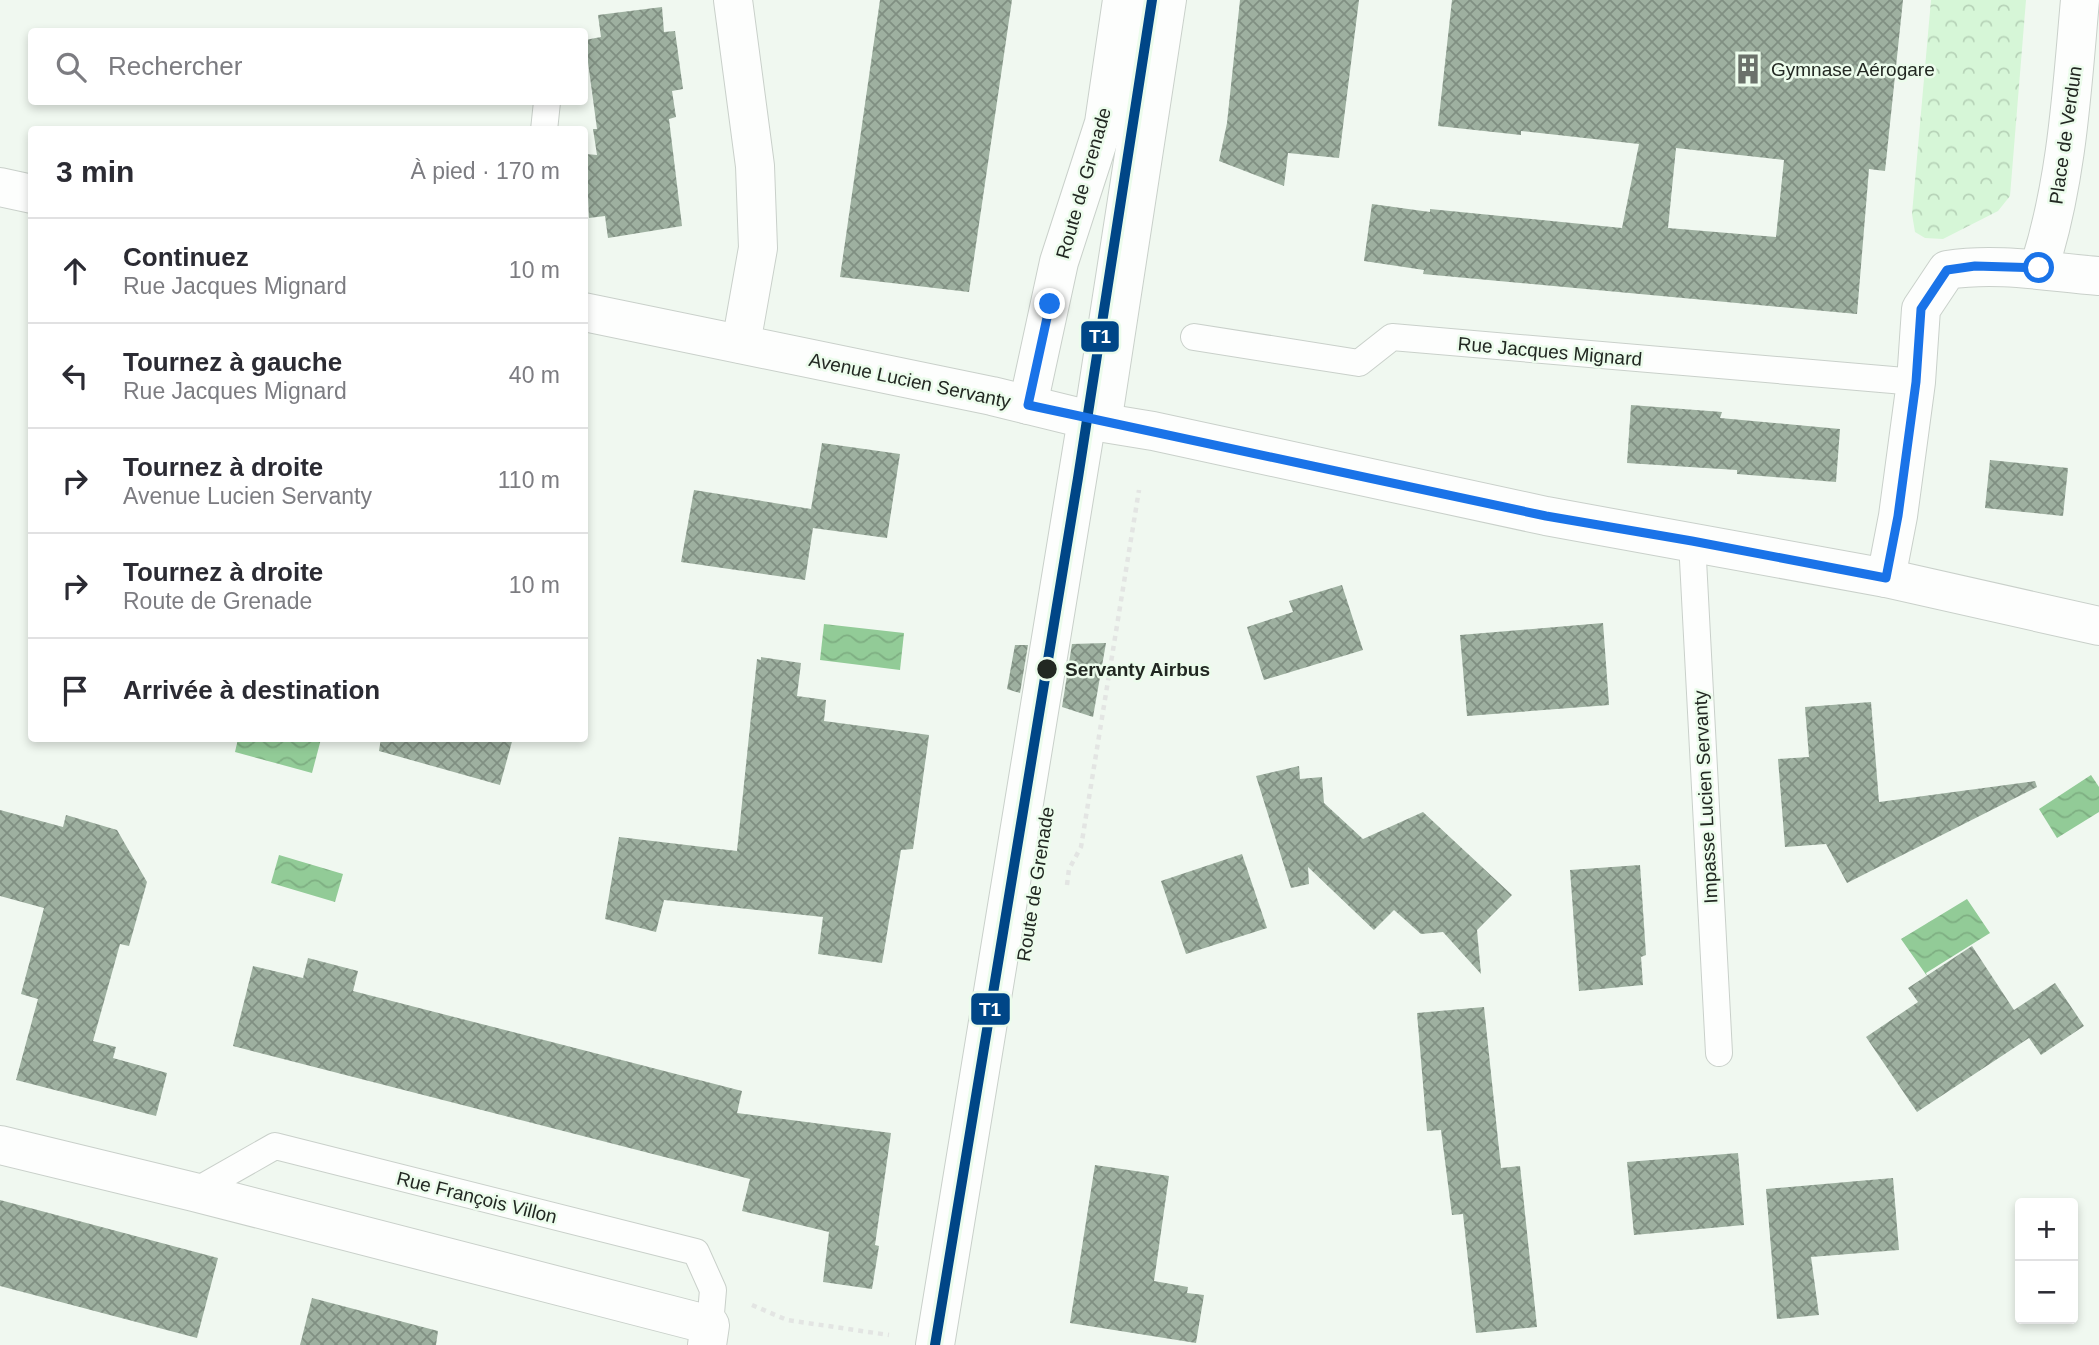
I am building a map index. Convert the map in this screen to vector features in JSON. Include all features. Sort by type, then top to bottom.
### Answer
[{"type":"street","points":[[733,0],[755,166],[758,247],[741,344]]},
{"type":"street","name":"Route de Grenade","points":[[1028,405],[1059,262],[1104,123],[1122,0]]},
{"type":"street","name":"Place de Verdun","points":[[2039,268],[2051,231],[2070,111],[2080,0]]},
{"type":"street","points":[[0,187],[28,193]]},
{"type":"street","points":[[1886,578],[1898,516],[1916,382],[1921,309],[1947,270],[1975,266],[2039,268],[2099,276]]},
{"type":"street","name":"Avenue Lucien Servanty","points":[[588,313],[1546,516],[1886,578],[2099,626]]},
{"type":"street","name":"Route de Grenade","points":[[944,1344],[1097,421]]},
{"type":"street","points":[[0,1145],[710,1320]]},
{"type":"lane","points":[[1097,421],[1152,0]]},
{"type":"lane","points":[[1097,421],[1173,0]]},
{"type":"lane","points":[[544,126],[547,105]]},
{"type":"lane","name":"Rue Jacques Mignard","points":[[1194,337],[1359,363],[1392,337],[1916,382]]},
{"type":"lane","name":"Impasse Lucien Servanty","points":[[1692,541],[1719,1053]]},
{"type":"lane","name":"Rue François Villon","points":[[194,1192],[275,1146],[695,1252],[710,1320]]},
{"type":"path","points":[[1067,885],[1069,869],[1081,847],[1139,490]]},
{"type":"path","points":[[710,1320],[787,1320],[944,1344]]},
{"type":"green space","points":[[1931,0],[2026,0],[2010,196],[1998,211],[1943,239],[1925,238],[1915,232],[1912,214]]},
{"type":"water","points":[[824,624],[904,633],[900,670],[820,660]]},
{"type":"water","points":[[237,742],[320,742],[312,773],[235,752]]},
{"type":"water","points":[[2091,775],[2099,787],[2099,812],[2057,838],[2039,809]]},
{"type":"water","points":[[279,855],[343,874],[335,902],[271,883]]},
{"type":"water","points":[[1967,899],[1990,933],[1926,973],[1927,976],[1901,939]]},
{"type":"building","points":[[880,0],[1012,0],[969,292],[840,277]]},
{"type":"building","points":[[1240,0],[1359,0],[1339,158],[1288,153],[1284,186],[1219,161],[1227,123]]},
{"type":"building","points":[[1452,0],[1903,0],[1885,171],[1869,169],[1857,314],[1423,274],[1424,270],[1364,261],[1372,204],[1430,212],[1430,209],[1622,228],[1639,144],[1521,131],[1521,135],[1438,126]],"holes":[[[1676,148],[1784,160],[1776,237],[1668,228]]]},
{"type":"building","points":[[662,7],[664,32],[675,31],[683,89],[672,91],[676,117],[669,119],[682,226],[608,238],[605,216],[589,218],[588,154],[597,155],[593,129],[597,129],[588,62],[588,39],[601,37],[598,15]]},
{"type":"building","points":[[1631,405],[1722,412],[1720,418],[1840,429],[1836,482],[1737,474],[1737,470],[1627,463]]},
{"type":"building","points":[[822,443],[900,454],[887,538],[813,528],[805,580],[681,562],[694,490],[811,509]]},
{"type":"building","points":[[1990,460],[2068,468],[2063,516],[1985,508]]},
{"type":"building","points":[[1342,585],[1363,650],[1264,680],[1247,627],[1293,612],[1289,601]]},
{"type":"building","points":[[1603,623],[1609,705],[1467,716],[1460,635]]},
{"type":"building","points":[[1106,643],[1093,717],[1062,707],[1072,644]]},
{"type":"building","points":[[1015,645],[1028,645],[1020,693],[1007,689]]},
{"type":"building","points":[[761,657],[801,663],[797,696],[826,700],[824,721],[929,735],[913,849],[901,850],[882,963],[818,954],[823,917],[664,900],[656,932],[605,919],[619,837],[737,851],[757,659],[761,660]]},
{"type":"building","points":[[1871,702],[1879,802],[2035,781],[2037,787],[1847,883],[1826,844],[1785,847],[1778,759],[1809,757],[1805,707]]},
{"type":"building","points":[[380,742],[512,742],[500,785],[379,751]]},
{"type":"building","points":[[1299,766],[1300,779],[1322,777],[1324,803],[1363,839],[1423,812],[1512,895],[1477,930],[1481,974],[1443,932],[1421,934],[1394,910],[1374,930],[1308,867],[1309,884],[1291,888],[1256,776]]},
{"type":"building","points":[[0,810],[63,827],[66,815],[117,830],[147,882],[129,946],[120,944],[93,1041],[116,1047],[113,1058],[167,1073],[156,1116],[16,1080],[38,999],[21,994],[44,908],[0,896]]},
{"type":"building","points":[[1242,854],[1267,928],[1186,954],[1161,881]]},
{"type":"building","points":[[1640,865],[1646,955],[1641,957],[1643,985],[1579,991],[1570,870]]},
{"type":"building","points":[[1972,946],[2014,1010],[2055,983],[2084,1026],[2041,1055],[2029,1038],[1917,1112],[1866,1037],[1918,1002],[1908,988]]},
{"type":"building","points":[[308,958],[358,971],[353,991],[742,1091],[737,1113],[891,1133],[875,1245],[879,1246],[872,1289],[823,1282],[829,1232],[742,1211],[750,1179],[233,1046],[253,966],[303,978]]},
{"type":"building","points":[[1484,1007],[1501,1168],[1520,1166],[1537,1327],[1476,1333],[1463,1214],[1452,1215],[1441,1130],[1427,1131],[1417,1013]]},
{"type":"building","points":[[1738,1153],[1744,1225],[1634,1235],[1627,1162]]},
{"type":"building","points":[[1095,1165],[1169,1176],[1154,1281],[1188,1287],[1187,1293],[1204,1295],[1196,1343],[1070,1323]]},
{"type":"building","points":[[1893,1178],[1899,1250],[1811,1257],[1819,1315],[1777,1319],[1766,1189]]},
{"type":"building","points":[[0,1200],[218,1258],[197,1338],[0,1286]]},
{"type":"building","points":[[312,1298],[438,1331],[436,1345],[300,1345]]},
{"type":"transit line","name":"T1","points":[[935,1345],[1078,478],[1152,0]]},
{"type":"place","name":"Gymnase Aérogare","points":[[1748,69]]},
{"type":"place","name":"Servanty Airbus","points":[[1047,669]]},
{"type":"route","points":[[1050,304],[1028,405],[1546,516],[1886,578],[1898,516],[1916,382],[1921,309],[1947,270],[1975,266],[2039,268]]}]
